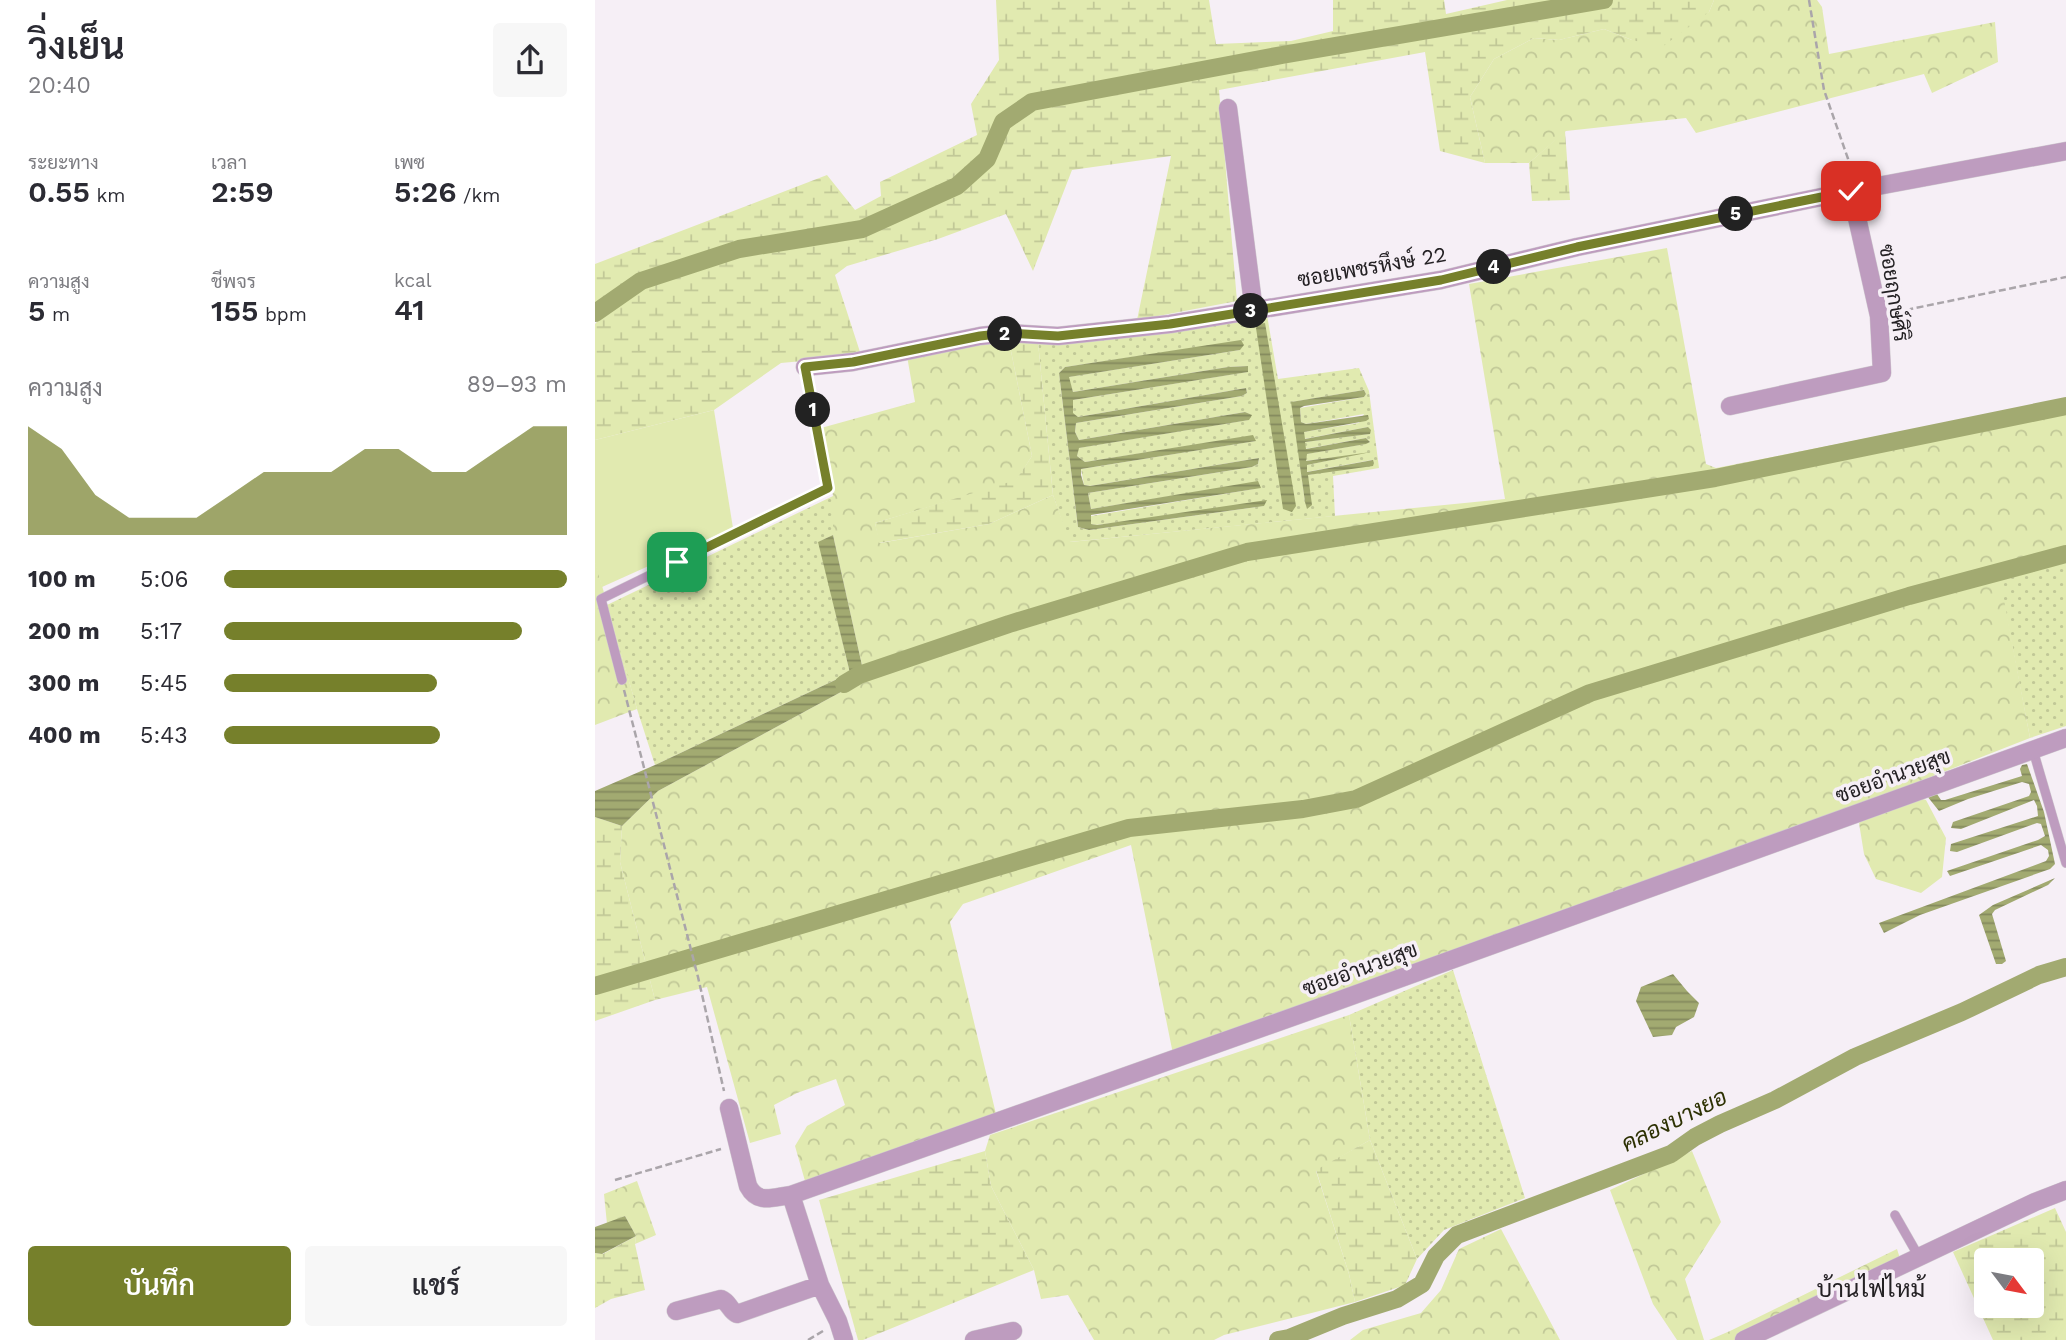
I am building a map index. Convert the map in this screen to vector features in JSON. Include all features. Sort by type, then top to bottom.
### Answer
[{"type":"street","points":[[1228,108],[1254,310]]},
{"type":"street","name":"ซอยเพชรหึงษ์ 22","points":[[805,367],[853,362],[980,336],[1007,333],[1058,336],[1170,324],[1441,280],[1577,247],[1855,190],[2066,151]]},
{"type":"street","name":"ซอยฤกษ์ศิริ","points":[[1730,406],[1882,373],[1879,316],[1855,190]]},
{"type":"street","name":"ซอยอำนวยสุข","points":[[729,1108],[752,1195],[759,1199],[791,1195],[1342,1000],[2066,738]]},
{"type":"street","points":[[1744,1340],[2035,1202],[2066,1190]]},
{"type":"street","points":[[791,1195],[820,1285],[844,1340]]},
{"type":"street","points":[[676,1311],[721,1299],[737,1314],[820,1285]]},
{"type":"street","points":[[974,1340],[1013,1331]]},
{"type":"lane","points":[[622,680],[601,599],[828,488],[805,367]]},
{"type":"lane","points":[[2033,750],[2066,863]]},
{"type":"lane","points":[[1895,1215],[1919,1257]]},
{"type":"path","points":[[1809,0],[1824,90],[1855,190]]},
{"type":"path","points":[[1879,316],[2066,276]]},
{"type":"path","points":[[622,680],[729,1108]]},
{"type":"path","points":[[615,1180],[738,1144]]},
{"type":"green space","points":[[996,0],[1209,0],[1216,44],[1291,41],[1333,31],[1333,0],[1444,0],[1446,14],[1507,0],[1714,0],[1709,12],[1662,47],[1632,40],[1604,29],[1559,40],[1534,38],[1494,59],[1470,97],[1485,163],[1440,151],[1425,52],[1219,90],[1237,301],[1137,320],[1171,156],[1072,170],[1033,271],[1006,214],[938,239],[847,266],[835,275],[860,352],[781,363],[714,410],[595,440],[595,324],[601,317],[595,313],[595,264],[827,175],[855,210],[881,196],[880,182],[977,135],[971,104],[999,60]]},
{"type":"green space","points":[[1714,0],[1817,0],[1822,7],[1829,54],[1995,22],[1998,62],[1932,93],[1924,74],[1696,133],[1686,118],[1566,131],[1529,163],[1485,163],[1470,97],[1494,59],[1534,38],[1559,40],[1604,29],[1632,40],[1709,12]]},
{"type":"green space","points":[[1565,131],[1570,200],[1532,201],[1529,163]]},
{"type":"green space","points":[[1667,248],[1706,464],[1716,468],[2066,399],[2066,557],[2000,578],[2030,738],[1905,787],[1173,1054],[1131,845],[963,904],[950,922],[996,1114],[805,1181],[795,1146],[807,1126],[845,1105],[836,1079],[797,1093],[774,1105],[781,1134],[750,1143],[707,987],[655,1000],[620,862],[622,826],[658,791],[865,679],[833,535],[833,496],[821,428],[915,402],[907,356],[1009,341],[1032,456],[1016,481],[875,523],[880,543],[989,524],[1053,495],[1070,542],[1505,499],[1469,284]]},
{"type":"green space","points":[[1267,315],[1278,379],[1359,368],[1369,391],[1379,468],[1333,476],[1335,516],[1069,542],[1053,495],[1038,342]],"holes":[[[1241,341],[1240,350],[1068,377],[1073,392],[1247,366],[1247,372],[1073,400],[1073,414],[1078,417],[1246,388],[1247,393],[1076,423],[1075,432],[1079,440],[1245,412],[1251,415],[1248,420],[1078,448],[1077,456],[1085,462],[1252,436],[1255,441],[1081,469],[1084,485],[1090,486],[1259,458],[1258,464],[1252,467],[1088,493],[1091,509],[1258,482],[1254,489],[1091,516],[1091,524],[1264,506],[1089,530],[1078,527],[1059,373],[1065,367]],[[1364,390],[1364,397],[1300,408],[1301,422],[1306,424],[1364,414],[1359,423],[1303,432],[1304,439],[1368,427],[1369,434],[1304,442],[1305,449],[1366,438],[1370,442],[1306,454],[1305,461],[1354,455],[1307,465],[1306,472],[1372,460],[1374,463],[1308,475],[1305,502],[1292,402]]]},
{"type":"green space","points":[[1009,341],[1038,342],[1053,495],[989,524],[879,543],[875,523],[1016,480],[1032,456]]},
{"type":"green space","points":[[714,410],[733,528],[602,587],[595,563],[595,440]]},
{"type":"green space","points":[[833,496],[833,535],[819,542],[850,673],[655,765],[607,605]]},
{"type":"green space","points":[[2066,557],[2066,726],[2030,738],[1999,577]]},
{"type":"green space","points":[[595,561],[637,709],[595,725]]},
{"type":"green space","points":[[1916,797],[1926,800],[1946,838],[1942,877],[1921,893],[1876,879],[1864,854],[1859,823],[1866,814]]},
{"type":"green space","points":[[595,817],[622,826],[620,862],[655,1000],[595,1021]]},
{"type":"green space","points":[[1453,970],[1525,1198],[1444,1230],[1417,1259],[1370,1140],[1349,1015]]},
{"type":"green space","points":[[1349,1015],[1370,1140],[1316,1171],[1349,1274],[1355,1302],[1224,1335],[1214,1340],[1094,1340],[1068,1295],[1041,1299],[1034,1270],[991,1186],[985,1151],[990,1135]]},
{"type":"green space","points":[[1370,1140],[1417,1259],[1405,1285],[1355,1302],[1349,1274],[1316,1170]]},
{"type":"green space","points":[[985,1151],[991,1186],[1034,1270],[858,1340],[819,1200]]},
{"type":"green space","points":[[1692,1151],[1721,1222],[1685,1279],[1704,1340],[1677,1340],[1653,1304],[1610,1190]]},
{"type":"green space","points":[[637,1181],[656,1235],[635,1244],[636,1236],[625,1216],[607,1224],[604,1194]]},
{"type":"green space","points":[[2055,1208],[2066,1232],[2066,1340],[1993,1340],[1983,1318],[2044,1318],[2044,1248],[1974,1248],[1974,1298],[1953,1252]]},
{"type":"green space","points":[[1501,1229],[1560,1340],[1350,1340],[1363,1330],[1421,1313],[1441,1290],[1459,1249]]},
{"type":"green space","points":[[636,1236],[635,1244],[645,1290],[611,1299],[595,1308],[595,1253],[603,1254]]},
{"type":"green space","points":[[1897,1249],[1904,1271],[1761,1340],[1709,1340],[1730,1331]]},
{"type":"shaded area","points":[[1265,323],[1296,506],[1292,512],[1283,509],[1256,328],[1258,324]]},
{"type":"shaded area","points":[[1241,340],[1244,345],[1240,350],[1069,377],[1073,392],[1248,366],[1248,372],[1073,400],[1073,413],[1078,417],[1246,388],[1247,393],[1076,423],[1075,432],[1079,440],[1245,412],[1252,415],[1249,420],[1079,448],[1077,456],[1085,462],[1253,435],[1256,441],[1081,469],[1081,475],[1084,485],[1090,486],[1259,458],[1258,464],[1252,467],[1088,493],[1091,509],[1258,481],[1261,488],[1091,515],[1091,524],[1267,500],[1264,506],[1089,530],[1078,527],[1059,373],[1065,367]]},
{"type":"shaded area","points":[[1364,390],[1364,397],[1300,408],[1301,422],[1306,424],[1368,415],[1369,419],[1304,432],[1305,439],[1368,427],[1371,430],[1370,434],[1305,442],[1306,449],[1366,438],[1370,442],[1307,454],[1306,461],[1371,452],[1307,465],[1307,472],[1373,460],[1374,463],[1373,466],[1308,475],[1312,505],[1307,509],[1291,402]]},
{"type":"shaded area","points":[[833,535],[865,679],[658,791],[622,826],[595,817],[595,791],[850,673],[818,542]]},
{"type":"shaded area","points":[[2027,764],[2044,812],[2055,864],[2050,869],[1920,915],[1884,933],[1879,923],[2046,861],[2048,850],[2041,845],[1950,876],[1947,871],[2045,836],[2041,824],[2037,823],[1957,852],[1950,851],[1951,844],[2038,816],[2034,800],[1961,829],[1951,828],[1953,822],[2029,796],[2029,784],[2022,782],[1939,811],[1927,796],[1937,794],[1941,800],[1945,800],[2022,776],[2020,769]]},
{"type":"shaded area","points":[[2055,878],[2048,885],[1995,910],[1992,914],[2006,961],[1996,964],[1979,915],[1993,905]]},
{"type":"shaded area","points":[[1673,974],[1699,1003],[1694,1017],[1676,1027],[1672,1035],[1653,1037],[1636,1001],[1641,987]]},
{"type":"shaded area","points":[[625,1216],[636,1236],[602,1254],[595,1253],[595,1227]]},
{"type":"waterway","points":[[595,313],[641,281],[739,249],[862,229],[957,186],[987,159],[1003,122],[1032,102],[1282,55],[1604,0]]},
{"type":"waterway","points":[[844,684],[859,675],[1009,624],[1247,552],[1715,478],[2066,406]]},
{"type":"waterway","points":[[595,986],[1129,828],[1303,809],[1356,799],[1590,693],[1909,596],[2066,554]]},
{"type":"waterway","name":"คลองบางยอ","points":[[1278,1340],[1397,1299],[1422,1284],[1436,1256],[1457,1235],[1671,1154],[1695,1137],[1775,1100],[1855,1057],[1962,1012],[2039,975],[2066,967]]},
{"type":"district","name":"บ้านไฟไหม้","points":[[1871,1289]]},
{"type":"route","points":[[677,562],[828,488],[805,367],[853,362],[980,336],[1007,333],[1058,336],[1170,324],[1441,280],[1577,247],[1851,191]]}]
